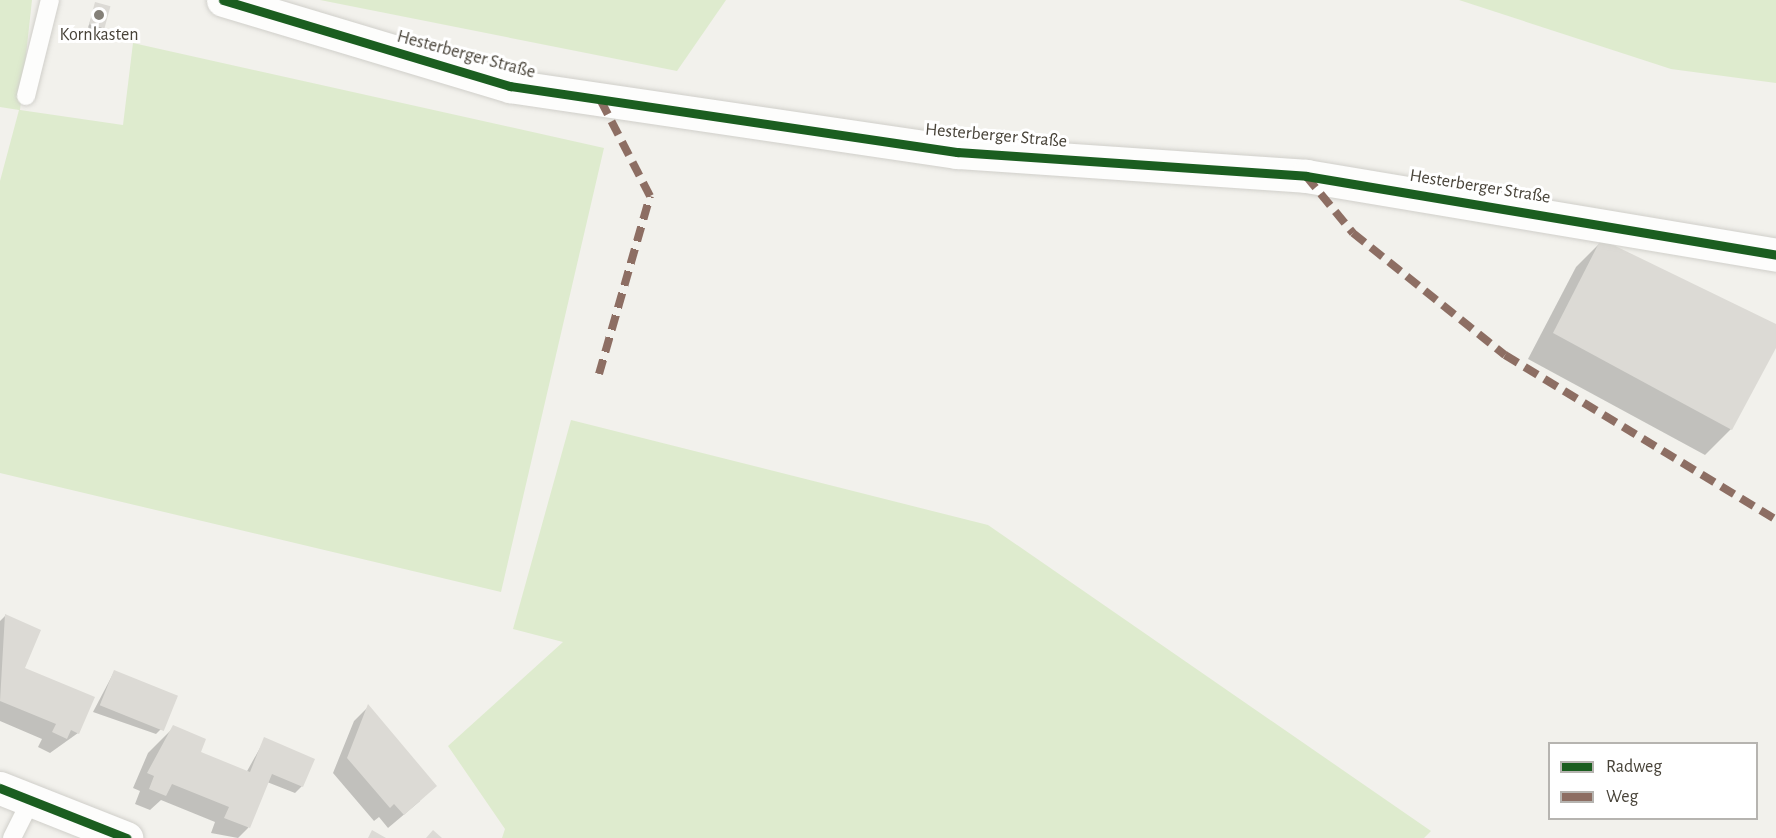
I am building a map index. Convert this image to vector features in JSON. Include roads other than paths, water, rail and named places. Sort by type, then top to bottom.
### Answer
[{"type":"street","name":"Hesterberger Straße","points":[[223,0],[510,86],[957,152],[1306,176],[1776,255]]},
{"type":"street","points":[[0,788],[126,838]]},
{"type":"lane","points":[[26,96],[50,0]]},
{"type":"lane","points":[[12,838],[31,800]]},
{"type":"place","name":"Kornkasten","points":[[99,15]]}]
